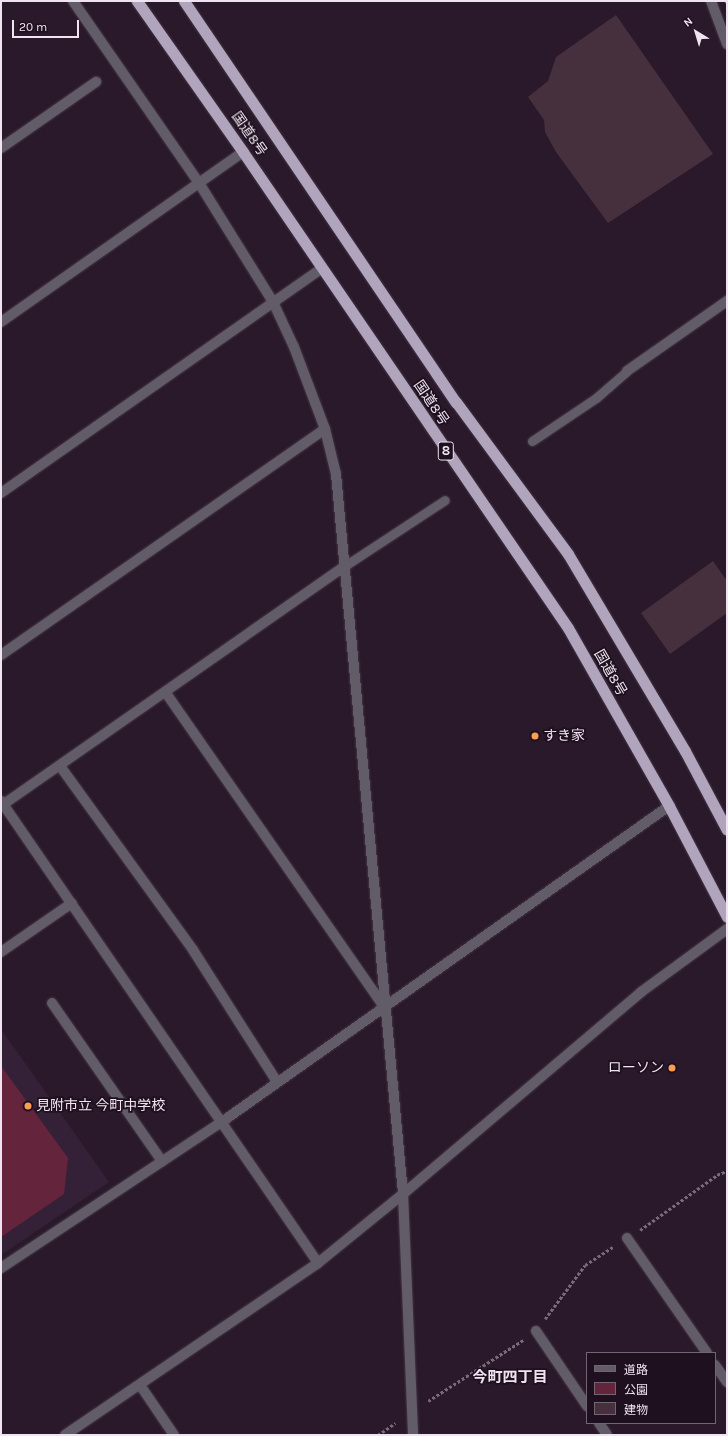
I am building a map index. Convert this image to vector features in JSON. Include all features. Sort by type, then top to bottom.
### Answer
[{"type":"highway","name":"国道8号","points":[[137,1],[243,152],[568,628],[669,806],[727,917]]},
{"type":"highway","name":"国道8号","points":[[184,1],[456,402],[568,554],[685,751],[727,830]]},
{"type":"street","points":[[73,1],[199,182],[273,302],[294,346],[325,429],[336,474],[346,565],[384,1007],[403,1194],[413,1410],[412,1435]]},
{"type":"street","points":[[712,1],[727,44]]},
{"type":"street","points":[[1,148],[96,82]]},
{"type":"street","points":[[1,322],[243,152]]},
{"type":"street","points":[[1,493],[322,268]]},
{"type":"street","points":[[627,370],[727,302]]},
{"type":"street","points":[[1,655],[325,429]]},
{"type":"street","points":[[318,1263],[223,1120],[2,804],[166,693],[346,565]]},
{"type":"street","points":[[166,693],[384,1007]]},
{"type":"street","points":[[60,766],[193,950],[277,1082]]},
{"type":"street","points":[[1,1268],[223,1120],[669,806]]},
{"type":"street","points":[[1,952],[72,903]]},
{"type":"street","points":[[65,1435],[318,1263],[403,1194],[641,992],[727,929]]},
{"type":"street","points":[[52,1003],[162,1161]]},
{"type":"street","points":[[627,1238],[706,1352]]},
{"type":"street","points":[[536,1331],[586,1405]]},
{"type":"street","points":[[716,1366],[727,1382]]},
{"type":"street","points":[[140,1385],[174,1435]]},
{"type":"street","points":[[600,1424],[607,1435]]},
{"type":"lane","points":[[532,441],[596,398],[627,370]]},
{"type":"lane","points":[[346,565],[445,500]]},
{"type":"path","points":[[378,1435],[413,1410],[536,1331],[585,1265],[627,1238],[716,1175],[727,1171]]},
{"type":"shaded area","name":"見附市立 今町中学校","points":[[1,1029],[109,1182],[1,1255]]},
{"type":"green space","points":[[1,1066],[68,1158],[64,1194],[1,1237]]},
{"type":"building","points":[[616,15],[713,154],[608,223],[556,152],[545,132],[544,120],[528,97],[548,81],[556,57]]},
{"type":"building","points":[[713,561],[727,581],[727,613],[670,654],[641,613]]},
{"type":"place","name":"すき家","points":[[535,736]]},
{"type":"place","name":"ローソン","points":[[672,1068]]},
{"type":"place","name":"見附市立 今町中学校","points":[[28,1106]]},
{"type":"district","name":"今町四丁目","points":[[510,1378]]}]
